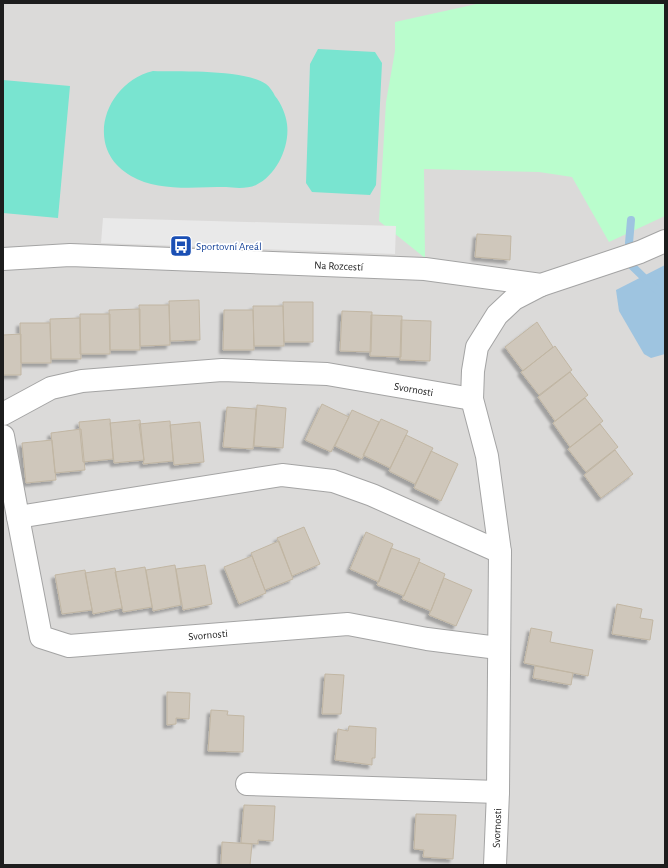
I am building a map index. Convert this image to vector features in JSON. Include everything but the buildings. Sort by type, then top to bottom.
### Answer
[{"type":"street","name":"Na Rozcestí","points":[[3,259],[70,255],[425,269],[541,285],[640,252],[665,240]]},
{"type":"street","name":"Svornosti","points":[[495,865],[498,792],[500,552],[487,456],[472,399],[473,371],[477,347],[497,315],[514,299],[541,285]]},
{"type":"street","name":"Svornosti","points":[[3,414],[51,388],[82,381],[222,370],[327,374],[472,399]]},
{"type":"street","name":"Svornosti","points":[[3,436],[41,637],[69,646],[348,624],[427,639],[498,648]]},
{"type":"street","points":[[18,517],[282,475],[333,481],[372,495],[500,552]]},
{"type":"street","name":"Svornosti","points":[[248,784],[498,792]]},
{"type":"shaded area","points":[[3,3],[665,3],[665,865],[3,865]]},
{"type":"shaded area","points":[[318,49],[375,52],[382,63],[376,185],[370,195],[312,192],[306,183],[310,64]]},
{"type":"shaded area","points":[[153,71],[212,72],[243,76],[256,79],[266,84],[283,109],[286,120],[286,141],[284,150],[276,167],[256,185],[241,188],[165,187],[142,181],[131,176],[116,164],[107,150],[104,134],[106,118],[112,102],[122,89],[136,78]]},
{"type":"shaded area","points":[[3,80],[70,86],[58,218],[3,213]]},
{"type":"shaded area","points":[[103,218],[396,226],[395,254],[101,243]]},
{"type":"shaded area","points":[[665,265],[665,354],[651,358],[644,354],[619,311],[616,290]]},
{"type":"green space","points":[[481,3],[665,3],[665,216],[609,242],[572,177],[539,172],[424,169],[425,258],[379,221],[386,102],[395,51],[395,22]]},
{"type":"waterway","points":[[629,243],[631,220]]},
{"type":"waterway","points":[[631,265],[665,298]]},
{"type":"place","name":"Sportovní Areál","points":[[181,246]]}]
